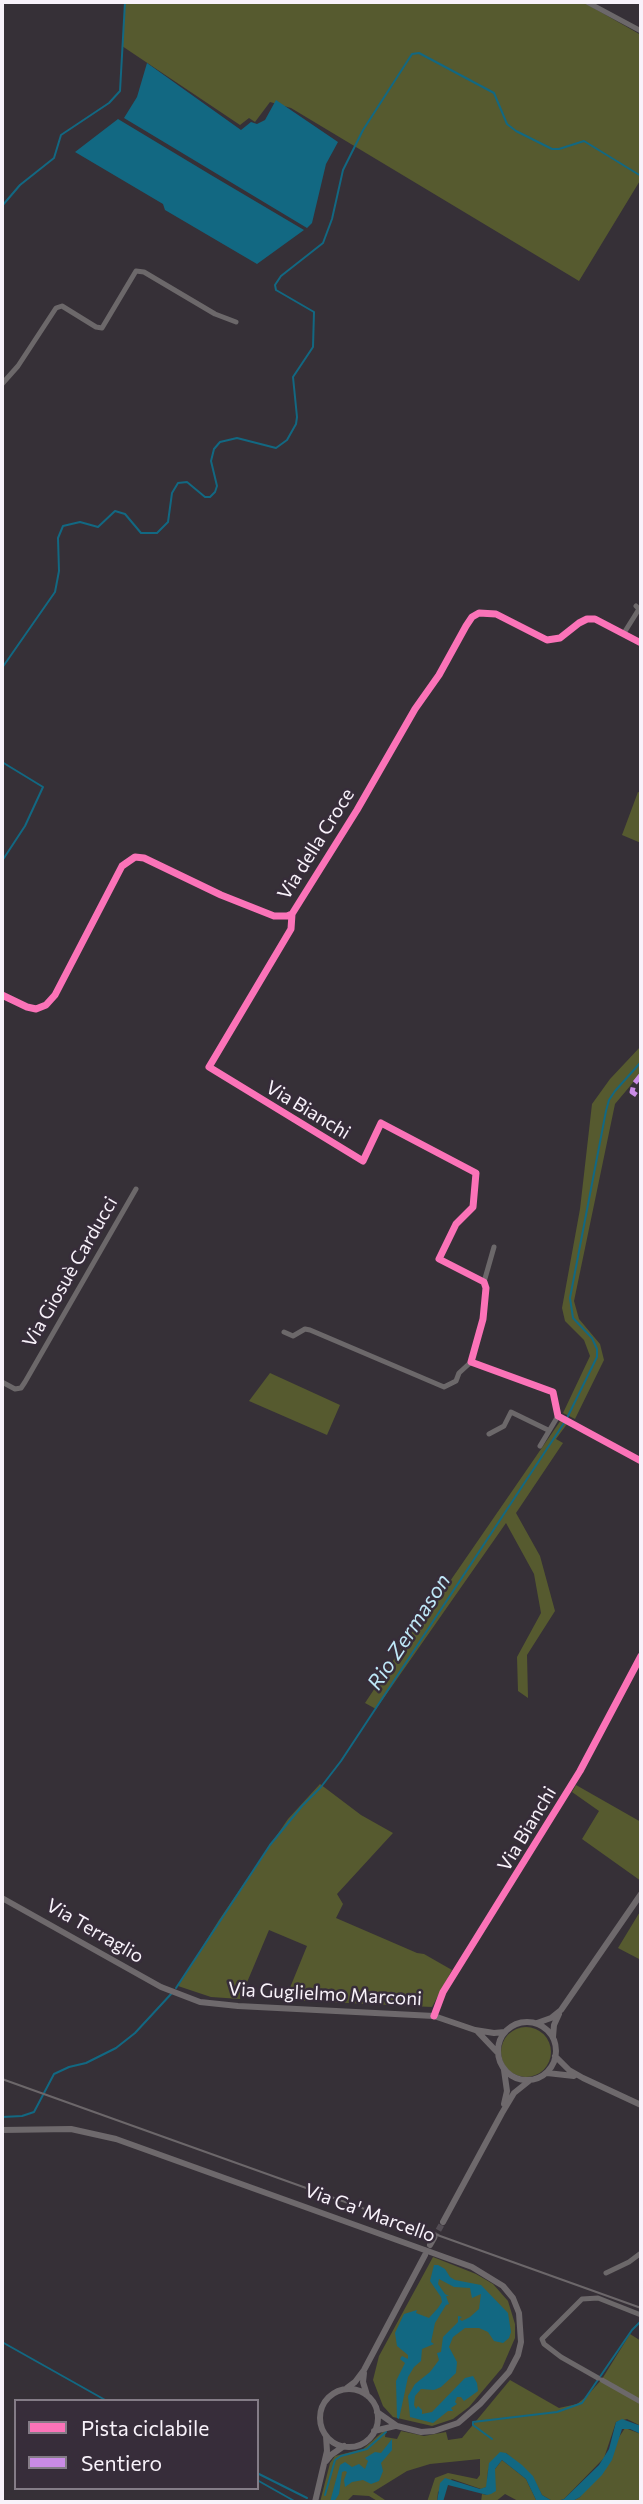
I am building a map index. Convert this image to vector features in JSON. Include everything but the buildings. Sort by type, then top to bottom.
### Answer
[{"type":"main road","points":[[545,2074],[552,2066],[555,2056],[554,2025],[561,2010],[641,1894]]},
{"type":"main road","name":"Via Terraglio","points":[[2,1898],[172,1993]]},
{"type":"main road","name":"Via Guglielmo Marconi","points":[[172,1993],[214,2005],[435,2016],[475,2030],[494,2033],[505,2032],[519,2023],[535,2023],[551,2018],[561,2010]]},
{"type":"main road","points":[[535,2023],[547,2031],[554,2041]]},
{"type":"main road","name":"Via Guglielmo Marconi","points":[[475,2030],[497,2052],[504,2070]]},
{"type":"main road","points":[[497,2052],[505,2032]]},
{"type":"main road","points":[[555,2056],[569,2070],[583,2078],[641,2105]]},
{"type":"main road","points":[[504,2070],[514,2078],[530,2080]]},
{"type":"main road","points":[[502,2113],[507,2091],[504,2070]]},
{"type":"main road","points":[[502,2113],[514,2093],[530,2080],[545,2074],[562,2073],[583,2078]]},
{"type":"main road","name":"Via Ca' Marcello","points":[[443,2222],[502,2113]]},
{"type":"main road","name":"Via Ca' Marcello","points":[[2,2130],[71,2129],[116,2139],[461,2263],[495,2279],[510,2294],[520,2318],[521,2342],[518,2355],[509,2372],[480,2404],[452,2426],[427,2432],[397,2426],[374,2431],[362,2444],[344,2446],[325,2462]]},
{"type":"main road","points":[[430,2245],[434,2238]]},
{"type":"main road","name":"Via Ca' Marcello","points":[[326,2436],[320,2421],[323,2404],[330,2395],[355,2382],[364,2370],[425,2255]]},
{"type":"main road","name":"Via Ca' Marcello","points":[[364,2370],[363,2382],[367,2395],[377,2412],[397,2426]]},
{"type":"main road","points":[[345,2389],[356,2389],[367,2395]]},
{"type":"main road","points":[[374,2431],[377,2412]]},
{"type":"main road","points":[[326,2436],[334,2443],[344,2446]]},
{"type":"main road","points":[[315,2502],[325,2462],[326,2436]]},
{"type":"street","points":[[587,2],[641,31]]},
{"type":"street","points":[[2,384],[18,366],[56,308],[62,306],[102,328],[136,271],[145,272],[215,314],[236,322]]},
{"type":"street","points":[[624,633],[639,609],[636,606]]},
{"type":"street","name":"Via della Croce","points":[[2,995],[27,1007],[36,1009],[46,1005],[55,995],[122,866],[135,857],[144,858],[221,895],[274,916],[292,914],[472,617],[480,613],[496,614],[547,640],[559,638],[587,619],[603,621],[641,643]]},
{"type":"street","name":"Via Bianchi","points":[[292,914],[291,929],[209,1067],[363,1161],[381,1123],[476,1173],[473,1207],[456,1224],[439,1259],[484,1282]]},
{"type":"street","name":"Via Giosuè Carducci","points":[[2,1382],[15,1389],[21,1388],[136,1189]]},
{"type":"street","points":[[284,1332],[293,1336],[305,1329],[310,1330],[444,1387],[456,1381],[459,1373],[471,1362],[483,1320],[486,1288],[484,1282],[494,1247]]},
{"type":"street","points":[[471,1362],[553,1392],[559,1417],[641,1461]]},
{"type":"street","points":[[489,1434],[504,1426],[511,1412],[548,1430]]},
{"type":"street","points":[[540,1446],[559,1417]]},
{"type":"street","name":"Via Bianchi","points":[[435,2016],[443,1993],[580,1771],[641,1656]]},
{"type":"street","points":[[606,2273],[641,2253]]},
{"type":"street","points":[[641,2315],[598,2298],[582,2299],[542,2339],[544,2344],[561,2357],[641,2402]]},
{"type":"green space","points":[[125,2],[583,2],[641,35],[641,179],[579,281],[291,108],[270,102],[255,122],[249,118],[240,125],[122,46]]},
{"type":"green space","points":[[638,792],[641,793],[641,843],[622,835]]},
{"type":"green space","points":[[641,1046],[641,1073],[615,1104],[574,1301],[579,1319],[600,1344],[604,1360],[575,1419],[563,1413],[590,1356],[584,1340],[565,1321],[562,1308],[580,1209],[592,1104],[610,1079]]},
{"type":"green space","points":[[270,1373],[340,1405],[327,1435],[249,1401]]},
{"type":"green space","points":[[561,1420],[567,1424],[556,1439],[563,1443],[516,1513],[540,1556],[555,1611],[527,1655],[528,1698],[518,1691],[517,1657],[541,1613],[534,1574],[506,1523],[376,1709],[365,1703],[430,1605],[435,1603]]},
{"type":"green space","points":[[320,1784],[361,1815],[393,1833],[337,1894],[343,1904],[336,1918],[424,1954],[452,1970],[432,2007],[285,2000],[307,1946],[269,1930],[240,1999],[211,1997],[178,1986],[288,1819]]},
{"type":"green space","points":[[576,1785],[641,1822],[641,1881],[582,1839],[599,1811],[572,1792]]},
{"type":"green space","points":[[641,1910],[641,1960],[618,1948]]},
{"type":"green space","points":[[526,2027],[543,2035],[551,2052],[543,2069],[526,2077],[509,2069],[501,2052],[509,2035]]},
{"type":"green space","points":[[433,2257],[476,2274],[493,2284],[508,2301],[515,2324],[515,2338],[502,2368],[469,2407],[453,2419],[432,2426],[393,2417],[383,2406],[373,2380],[379,2356]]},
{"type":"green space","points":[[630,2334],[641,2341],[641,2426],[627,2419],[616,2422],[604,2458],[564,2499],[554,2502],[542,2495],[532,2476],[506,2453],[488,2470],[487,2487],[481,2489],[452,2479],[438,2492],[437,2502],[427,2502],[435,2478],[448,2473],[477,2479],[480,2475],[480,2459],[430,2464],[407,2471],[373,2492],[388,2502],[379,2502],[369,2496],[353,2495],[346,2502],[320,2502],[330,2463],[335,2456],[363,2449],[386,2429],[385,2437],[397,2439],[401,2431],[424,2436],[446,2432],[448,2440],[462,2438],[510,2380],[559,2408],[577,2404],[602,2379]]},
{"type":"green space","points":[[625,2428],[641,2434],[641,2502],[571,2502],[580,2497]]},
{"type":"green space","points":[[502,2460],[526,2479],[537,2502],[520,2502],[505,2494],[495,2502],[481,2502],[482,2494],[487,2495],[495,2477],[495,2469]]},
{"type":"water","points":[[147,63],[241,130],[251,122],[257,124],[265,120],[276,100],[338,142],[326,164],[312,223],[307,228],[124,118],[137,97]]},
{"type":"water","points":[[118,119],[304,230],[257,264],[165,210],[163,204],[75,152]]},
{"type":"water","points":[[434,2265],[445,2269],[455,2280],[481,2285],[508,2313],[511,2332],[503,2343],[494,2341],[488,2332],[479,2328],[465,2328],[453,2337],[449,2347],[457,2362],[456,2373],[441,2387],[434,2390],[421,2389],[415,2396],[414,2405],[416,2409],[418,2406],[422,2410],[422,2414],[432,2412],[465,2378],[473,2376],[478,2391],[464,2401],[457,2397],[457,2404],[451,2408],[453,2411],[448,2411],[433,2423],[410,2417],[408,2396],[415,2384],[430,2372],[439,2360],[437,2353],[441,2352],[443,2337],[458,2322],[458,2316],[462,2317],[459,2319],[462,2321],[479,2309],[481,2294],[472,2298],[470,2288],[454,2287],[439,2279],[438,2284],[449,2296],[446,2296],[449,2304],[435,2323],[431,2342],[434,2344],[422,2349],[421,2361],[408,2377],[399,2419],[397,2418],[396,2381],[405,2363],[400,2359],[402,2356],[408,2359],[408,2355],[397,2346],[395,2333],[404,2314],[417,2310],[416,2313],[429,2318],[442,2302],[430,2281]]},
{"type":"water","points":[[622,2419],[641,2426],[641,2434],[622,2429],[612,2460],[602,2475],[580,2497],[571,2502],[554,2502],[564,2499],[599,2465],[609,2449],[616,2422]]},
{"type":"water","points":[[392,2439],[392,2450],[381,2463],[383,2471],[379,2481],[371,2484],[363,2480],[352,2482],[345,2487],[347,2472],[342,2472],[339,2494],[334,2502],[330,2502],[340,2465],[345,2462],[352,2467],[359,2464],[365,2469],[368,2461],[365,2458],[375,2452],[381,2453]]},
{"type":"water","points":[[500,2452],[506,2453],[522,2465],[533,2476],[542,2495],[554,2502],[537,2502],[526,2479],[502,2460],[495,2469],[496,2491],[487,2495],[448,2485],[443,2502],[437,2502],[440,2483],[445,2478],[480,2489],[486,2487],[489,2463]]},
{"type":"waterway","points":[[2,206],[20,185],[54,158],[61,135],[109,103],[120,91],[125,2]]},
{"type":"waterway","points":[[2,668],[55,592],[59,571],[58,538],[63,526],[80,522],[98,527],[115,511],[125,514],[141,533],[157,533],[168,522],[172,493],[178,483],[187,482],[205,497],[210,497],[215,492],[217,486],[211,461],[214,449],[220,442],[237,438],[276,448],[287,440],[297,417],[293,377],[313,347],[314,312],[276,290],[275,285],[281,276],[323,243],[332,219],[343,170],[363,130],[412,54],[419,53],[494,93],[507,124],[516,131],[552,149],[584,141],[641,176]]},
{"type":"waterway","points":[[2,762],[43,787],[25,826],[2,861]]},
{"type":"waterway","name":"Rio Zermason","points":[[567,1418],[597,1357],[592,1338],[573,1318],[570,1298],[606,1111],[615,1091],[641,1062]]},
{"type":"waterway","name":"Rio Zermason","points":[[176,1988],[270,1845],[341,1761],[564,1423]]},
{"type":"waterway","name":"Rio Zermason","points":[[2,2117],[34,2112],[54,2074],[86,2063],[116,2048],[135,2033],[172,1993]]},
{"type":"waterway","points":[[492,2439],[473,2425],[473,2422],[557,2412],[582,2403],[641,2321]]},
{"type":"waterway","points":[[2,2342],[103,2399]]},
{"type":"waterway","points":[[325,2495],[335,2460],[367,2449],[386,2432]]},
{"type":"waterway","points":[[259,2474],[307,2498]]},
{"type":"waterway","points":[[259,2481],[296,2502]]},
{"type":"tunnel","points":[[434,2238],[443,2222]]},
{"type":"railway","points":[[2,2079],[641,2308]]},
{"type":"marked path","points":[[641,1075],[632,1092],[641,1098]]},
{"type":"cycle path","points":[[2,995],[27,1007],[36,1009],[46,1005],[55,995],[122,866],[135,857],[144,858],[221,895],[274,916],[292,914],[357,810],[415,709],[439,675],[466,626],[472,617],[479,613],[496,614],[547,640],[560,638],[579,623],[595,619],[641,643]]},
{"type":"cycle path","points":[[292,914],[291,929],[209,1067],[363,1161],[381,1123],[476,1173],[473,1207],[456,1224],[439,1259],[484,1282],[486,1288],[483,1319],[471,1362],[553,1392],[558,1416],[641,1461]]},
{"type":"cycle path","points":[[434,2016],[443,1992],[580,1771],[641,1656]]}]
